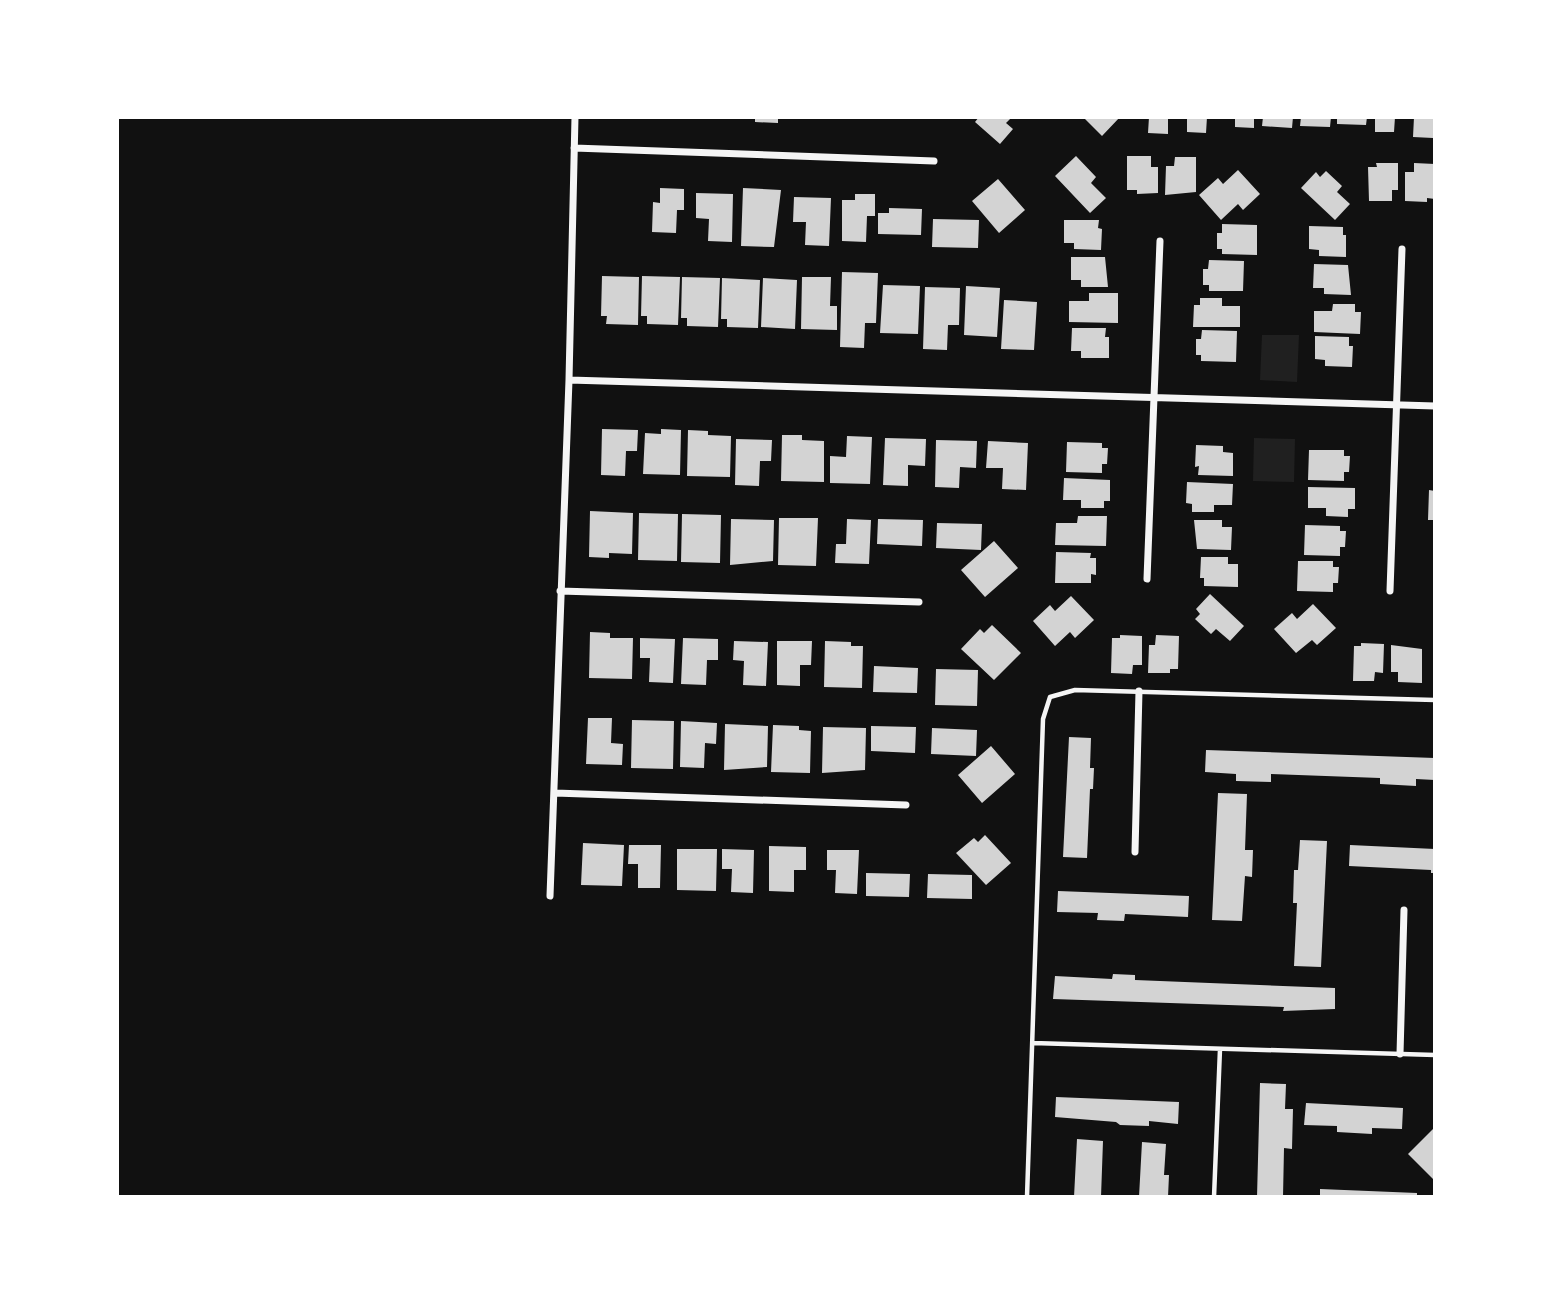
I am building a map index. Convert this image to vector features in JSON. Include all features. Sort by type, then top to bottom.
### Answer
[{"type":"street","points":[[550,896],[569,380],[575,117]]},
{"type":"street","points":[[574,148],[934,161]]},
{"type":"street","points":[[1147,579],[1160,241]]},
{"type":"street","points":[[1390,591],[1402,249]]},
{"type":"street","points":[[569,380],[1435,406]]},
{"type":"street","points":[[560,591],[919,602]]},
{"type":"street","points":[[1135,852],[1139,691]]},
{"type":"street","points":[[555,793],[906,805]]},
{"type":"street","points":[[1400,1054],[1404,910]]},
{"type":"lane","points":[[1027,1197],[1043,719],[1050,697],[1075,690],[1435,700]]},
{"type":"lane","points":[[1032,1043],[1435,1055]]},
{"type":"lane","points":[[1214,1197],[1220,1049]]},
{"type":"shaded area","points":[[1262,335],[1299,335],[1297,382],[1260,380]]},
{"type":"shaded area","points":[[1254,438],[1295,439],[1294,482],[1253,481]]},
{"type":"building","points":[[755,117],[778,117],[778,123],[755,122]]},
{"type":"building","points":[[979,117],[1012,117],[1006,123],[1013,129],[1000,144],[975,122]]},
{"type":"building","points":[[1083,117],[1120,117],[1102,136]]},
{"type":"building","points":[[1149,117],[1168,117],[1168,134],[1148,133]]},
{"type":"building","points":[[1187,117],[1207,117],[1206,133],[1187,132]]},
{"type":"building","points":[[1235,117],[1254,117],[1254,128],[1235,127]]},
{"type":"building","points":[[1263,117],[1293,117],[1292,128],[1262,126]]},
{"type":"building","points":[[1301,117],[1331,117],[1330,127],[1300,126]]},
{"type":"building","points":[[1337,117],[1367,117],[1366,125],[1337,124]]},
{"type":"building","points":[[1375,117],[1395,117],[1394,132],[1375,132]]},
{"type":"building","points":[[1414,117],[1434,117],[1433,138],[1413,137]]},
{"type":"building","points":[[1076,156],[1096,177],[1091,183],[1106,198],[1090,213],[1055,176]]},
{"type":"building","points":[[1127,156],[1151,156],[1151,167],[1158,167],[1158,193],[1137,194],[1137,190],[1127,190]]},
{"type":"building","points":[[1175,157],[1196,157],[1196,192],[1165,195],[1166,166],[1174,166]]},
{"type":"building","points":[[1376,163],[1398,163],[1398,190],[1392,190],[1392,201],[1369,201],[1368,167],[1377,167]]},
{"type":"building","points":[[1414,163],[1435,164],[1435,199],[1427,198],[1427,202],[1405,201],[1405,172],[1414,172]]},
{"type":"building","points":[[1238,170],[1260,194],[1243,210],[1238,204],[1221,220],[1199,195],[1218,178],[1223,184]]},
{"type":"building","points":[[1326,171],[1342,186],[1337,192],[1350,204],[1335,220],[1301,188],[1316,172],[1320,177]]},
{"type":"building","points":[[998,179],[1025,210],[999,233],[972,201]]},
{"type":"building","points":[[660,188],[684,189],[684,210],[677,210],[676,233],[652,232],[653,202],[660,203]]},
{"type":"building","points":[[743,188],[781,190],[774,247],[741,246]]},
{"type":"building","points":[[696,193],[733,194],[732,242],[708,241],[709,219],[696,218]]},
{"type":"building","points":[[855,194],[875,194],[875,216],[867,216],[866,242],[842,241],[842,200],[855,200]]},
{"type":"building","points":[[794,197],[831,198],[829,246],[805,245],[806,222],[793,222]]},
{"type":"building","points":[[889,208],[922,209],[921,235],[878,234],[878,213],[889,213]]},
{"type":"building","points":[[933,219],[979,220],[978,248],[932,247]]},
{"type":"building","points":[[1064,220],[1099,220],[1098,228],[1102,229],[1101,250],[1074,249],[1074,243],[1064,243]]},
{"type":"building","points":[[1222,224],[1257,225],[1257,255],[1222,254],[1222,249],[1217,249],[1217,233],[1222,233]]},
{"type":"building","points":[[1309,226],[1343,227],[1343,235],[1346,235],[1346,257],[1319,256],[1319,250],[1309,249]]},
{"type":"building","points":[[1071,257],[1105,257],[1108,287],[1081,287],[1081,280],[1071,280]]},
{"type":"building","points":[[1209,260],[1244,261],[1243,291],[1209,291],[1209,285],[1203,285],[1203,269],[1208,269]]},
{"type":"building","points":[[1314,264],[1348,265],[1351,295],[1324,294],[1324,288],[1313,288]]},
{"type":"building","points":[[842,272],[878,273],[876,323],[865,323],[864,348],[840,347]]},
{"type":"building","points":[[602,276],[639,277],[638,325],[606,324],[607,316],[601,316]]},
{"type":"building","points":[[642,276],[680,277],[678,325],[647,324],[647,316],[641,316]]},
{"type":"building","points":[[682,277],[720,278],[718,327],[687,326],[687,318],[681,318]]},
{"type":"building","points":[[802,277],[831,277],[830,306],[837,306],[837,330],[801,329]]},
{"type":"building","points":[[722,278],[760,280],[758,328],[727,327],[727,319],[721,319]]},
{"type":"building","points":[[763,278],[797,280],[795,329],[761,327]]},
{"type":"building","points":[[883,285],[920,286],[918,334],[880,333]]},
{"type":"building","points":[[966,286],[1000,288],[997,337],[964,335]]},
{"type":"building","points":[[925,287],[960,288],[959,325],[948,325],[947,350],[923,349]]},
{"type":"building","points":[[1089,293],[1118,293],[1118,323],[1069,322],[1069,301],[1089,301]]},
{"type":"building","points":[[1200,298],[1222,298],[1222,306],[1240,306],[1240,327],[1193,327],[1194,305],[1200,305]]},
{"type":"building","points":[[1004,300],[1037,302],[1034,350],[1001,349]]},
{"type":"building","points":[[1333,304],[1355,304],[1355,312],[1361,312],[1360,334],[1314,332],[1314,311],[1332,311]]},
{"type":"building","points":[[1072,328],[1106,328],[1109,358],[1081,358],[1081,351],[1071,351]]},
{"type":"building","points":[[1202,330],[1237,331],[1236,362],[1201,361],[1201,355],[1196,355],[1196,339],[1201,339]]},
{"type":"building","points":[[1315,336],[1349,337],[1349,346],[1353,346],[1352,367],[1325,366],[1325,360],[1315,359]]},
{"type":"building","points":[[602,429],[638,430],[637,451],[626,451],[625,476],[601,475]]},
{"type":"building","points":[[661,429],[681,430],[680,475],[643,474],[645,433],[661,434]]},
{"type":"building","points":[[688,430],[708,431],[708,435],[731,436],[730,477],[687,476]]},
{"type":"building","points":[[782,435],[802,435],[802,440],[824,441],[824,482],[781,481]]},
{"type":"building","points":[[847,436],[872,437],[870,484],[830,483],[830,456],[846,457]]},
{"type":"building","points":[[885,438],[926,439],[925,466],[908,465],[908,486],[883,485]]},
{"type":"building","points":[[736,439],[772,440],[771,461],[760,461],[759,486],[735,485]]},
{"type":"building","points":[[936,440],[977,441],[976,468],[960,467],[959,488],[935,487]]},
{"type":"building","points":[[988,441],[1028,443],[1026,490],[1002,489],[1003,468],[986,468]]},
{"type":"building","points":[[1067,442],[1102,443],[1102,448],[1108,448],[1107,464],[1102,464],[1102,473],[1066,472]]},
{"type":"building","points":[[1196,445],[1223,446],[1223,452],[1233,453],[1233,476],[1198,475],[1199,466],[1195,467]]},
{"type":"building","points":[[1309,450],[1344,450],[1344,456],[1350,456],[1349,472],[1344,472],[1344,481],[1308,480]]},
{"type":"building","points":[[1064,478],[1110,480],[1110,501],[1104,501],[1104,508],[1081,508],[1081,500],[1063,500]]},
{"type":"building","points":[[1187,482],[1233,484],[1232,505],[1214,505],[1214,512],[1192,512],[1192,504],[1186,503]]},
{"type":"building","points":[[1308,487],[1355,488],[1355,509],[1348,509],[1348,517],[1326,516],[1326,508],[1308,508]]},
{"type":"building","points":[[1429,490],[1435,491],[1435,520],[1428,520]]},
{"type":"building","points":[[590,511],[633,513],[632,554],[609,553],[609,558],[589,557]]},
{"type":"building","points":[[639,513],[678,514],[677,561],[638,560]]},
{"type":"building","points":[[682,514],[721,515],[720,563],[681,562]]},
{"type":"building","points":[[1078,516],[1107,516],[1106,546],[1055,545],[1056,523],[1077,523]]},
{"type":"building","points":[[779,518],[818,518],[816,566],[778,565]]},
{"type":"building","points":[[731,519],[774,520],[773,561],[730,565]]},
{"type":"building","points":[[847,519],[871,520],[869,564],[835,563],[836,544],[846,544]]},
{"type":"building","points":[[878,519],[923,520],[922,546],[877,544]]},
{"type":"building","points":[[1194,520],[1222,520],[1222,527],[1232,527],[1231,550],[1197,549]]},
{"type":"building","points":[[937,523],[982,524],[981,550],[936,548]]},
{"type":"building","points":[[1305,525],[1340,526],[1340,531],[1346,531],[1345,547],[1340,547],[1340,556],[1304,555]]},
{"type":"building","points":[[994,541],[1018,568],[985,597],[961,570]]},
{"type":"building","points":[[1056,552],[1091,553],[1090,558],[1096,558],[1096,575],[1091,574],[1091,583],[1055,583]]},
{"type":"building","points":[[1201,557],[1228,557],[1228,564],[1238,564],[1238,587],[1204,586],[1204,578],[1200,578]]},
{"type":"building","points":[[1298,561],[1333,561],[1333,567],[1339,567],[1338,583],[1333,583],[1333,592],[1297,591]]},
{"type":"building","points":[[1210,594],[1244,626],[1230,641],[1216,629],[1211,634],[1195,619],[1200,614],[1196,609]]},
{"type":"building","points":[[1071,596],[1094,620],[1075,638],[1070,632],[1055,646],[1033,621],[1050,605],[1055,611]]},
{"type":"building","points":[[1313,604],[1336,628],[1317,645],[1312,640],[1296,653],[1274,629],[1292,613],[1297,619]]},
{"type":"building","points":[[992,625],[1021,653],[994,680],[961,649],[980,629],[984,633]]},
{"type":"building","points":[[590,632],[610,633],[610,638],[633,638],[632,679],[589,678]]},
{"type":"building","points":[[1120,635],[1142,636],[1142,665],[1133,665],[1132,674],[1111,673],[1112,638],[1120,638]]},
{"type":"building","points":[[1156,635],[1179,636],[1178,669],[1170,669],[1170,673],[1148,673],[1149,645],[1155,645]]},
{"type":"building","points":[[640,638],[675,639],[673,683],[649,682],[650,658],[640,658]]},
{"type":"building","points":[[683,638],[718,639],[718,660],[707,660],[706,685],[681,684]]},
{"type":"building","points":[[734,641],[768,642],[766,686],[743,685],[744,661],[733,660]]},
{"type":"building","points":[[777,641],[812,641],[811,665],[800,665],[800,686],[777,685]]},
{"type":"building","points":[[825,641],[851,642],[851,646],[863,646],[862,688],[824,687]]},
{"type":"building","points":[[1361,643],[1384,644],[1383,673],[1375,672],[1374,681],[1353,681],[1354,646],[1361,646]]},
{"type":"building","points":[[1391,645],[1422,649],[1422,683],[1398,682],[1398,672],[1391,672]]},
{"type":"building","points":[[874,666],[918,668],[917,693],[873,692]]},
{"type":"building","points":[[936,669],[978,670],[977,706],[935,705]]},
{"type":"building","points":[[588,718],[612,718],[611,743],[623,744],[622,765],[586,764]]},
{"type":"building","points":[[632,720],[674,721],[673,769],[631,768]]},
{"type":"building","points":[[681,721],[717,723],[716,744],[705,743],[704,768],[680,767]]},
{"type":"building","points":[[725,724],[768,726],[767,767],[724,770]]},
{"type":"building","points":[[773,725],[799,726],[799,730],[811,731],[810,773],[771,772]]},
{"type":"building","points":[[871,726],[916,727],[915,753],[871,751]]},
{"type":"building","points":[[823,727],[866,728],[865,770],[822,773]]},
{"type":"building","points":[[932,728],[977,730],[976,756],[931,754]]},
{"type":"building","points":[[1069,737],[1091,738],[1090,768],[1094,768],[1093,789],[1090,789],[1087,858],[1063,857]]},
{"type":"building","points":[[991,746],[1015,774],[982,803],[958,775]]},
{"type":"building","points":[[1206,750],[1435,758],[1435,780],[1416,779],[1416,786],[1380,784],[1380,778],[1271,774],[1271,782],[1236,781],[1236,774],[1205,772]]},
{"type":"building","points":[[1218,793],[1247,794],[1245,850],[1253,850],[1252,877],[1245,876],[1242,921],[1212,920]]},
{"type":"building","points":[[985,835],[1011,863],[986,885],[956,853],[974,838],[978,842]]},
{"type":"building","points":[[1300,840],[1327,841],[1321,967],[1294,966],[1297,903],[1293,903],[1294,870],[1298,870]]},
{"type":"building","points":[[583,843],[624,845],[622,886],[581,885]]},
{"type":"building","points":[[629,845],[661,845],[660,888],[638,888],[638,864],[628,864]]},
{"type":"building","points":[[1350,845],[1435,849],[1435,873],[1431,873],[1431,870],[1349,866]]},
{"type":"building","points":[[769,846],[806,847],[806,870],[794,870],[794,892],[769,891]]},
{"type":"building","points":[[677,849],[717,849],[716,891],[677,890]]},
{"type":"building","points":[[722,849],[754,850],[753,893],[731,892],[732,869],[722,869]]},
{"type":"building","points":[[827,850],[859,850],[857,894],[835,893],[836,870],[827,870]]},
{"type":"building","points":[[866,873],[910,874],[909,897],[866,896]]},
{"type":"building","points":[[928,874],[972,875],[972,899],[927,898]]},
{"type":"building","points":[[1058,891],[1189,896],[1188,917],[1125,914],[1124,921],[1097,920],[1098,913],[1057,912]]},
{"type":"building","points":[[1113,974],[1135,975],[1135,980],[1335,988],[1335,1009],[1283,1011],[1284,1007],[1053,999],[1055,976],[1112,979]]},
{"type":"building","points":[[1260,1083],[1286,1084],[1285,1109],[1293,1109],[1292,1149],[1284,1148],[1283,1197],[1257,1197]]},
{"type":"building","points":[[1056,1097],[1179,1102],[1178,1124],[1149,1121],[1149,1126],[1120,1125],[1116,1122],[1055,1117]]},
{"type":"building","points":[[1306,1103],[1403,1108],[1402,1129],[1372,1128],[1372,1134],[1337,1132],[1337,1126],[1304,1125]]},
{"type":"building","points":[[1435,1127],[1435,1181],[1408,1154]]},
{"type":"building","points":[[1077,1139],[1103,1141],[1101,1197],[1074,1197]]},
{"type":"building","points":[[1142,1142],[1166,1144],[1164,1175],[1169,1175],[1168,1197],[1139,1197]]},
{"type":"building","points":[[1320,1189],[1417,1193],[1417,1197],[1320,1197]]}]
